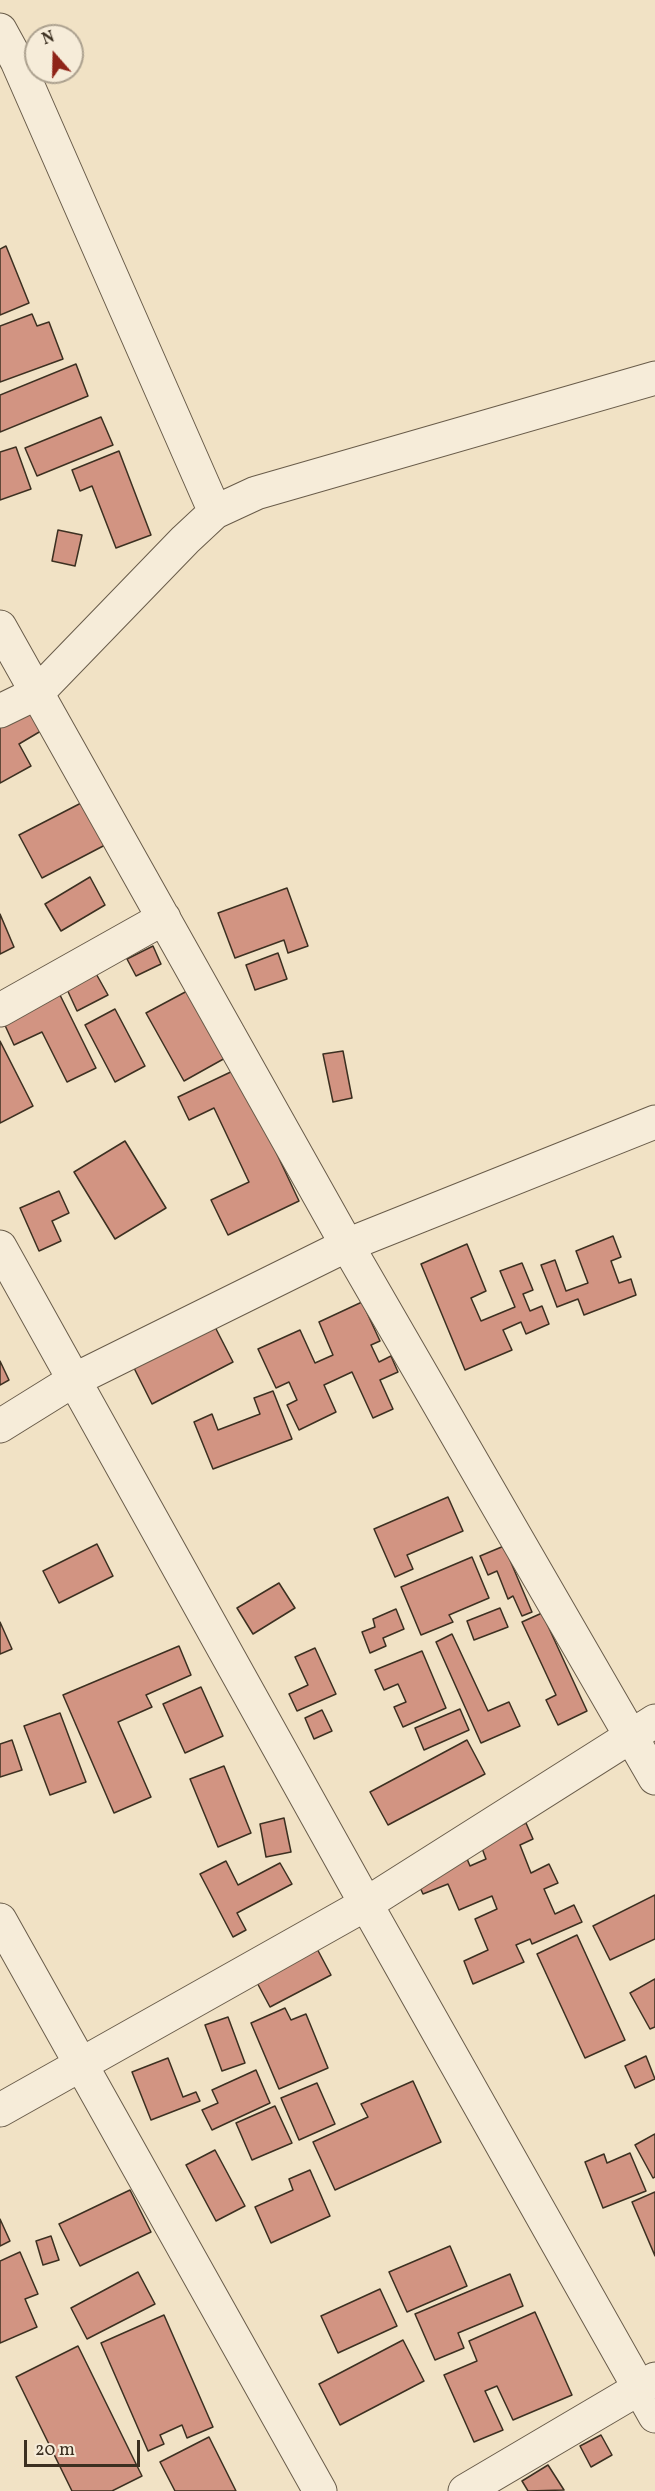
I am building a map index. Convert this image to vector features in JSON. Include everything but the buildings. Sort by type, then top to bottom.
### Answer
[{"type":"street","points":[[0,30],[9,66],[215,512]]},
{"type":"street","points":[[0,711],[37,693],[215,512],[256,493],[655,378]]},
{"type":"street","points":[[0,627],[347,1245],[643,1730],[655,1778]]},
{"type":"street","points":[[0,1010],[164,918]]},
{"type":"street","points":[[0,1426],[74,1380],[347,1245],[655,1122]]},
{"type":"street","points":[[0,1247],[366,1905],[650,2394],[465,2491]]},
{"type":"street","points":[[0,2109],[366,1905],[643,1730]]},
{"type":"street","points":[[0,1920],[320,2491]]}]
